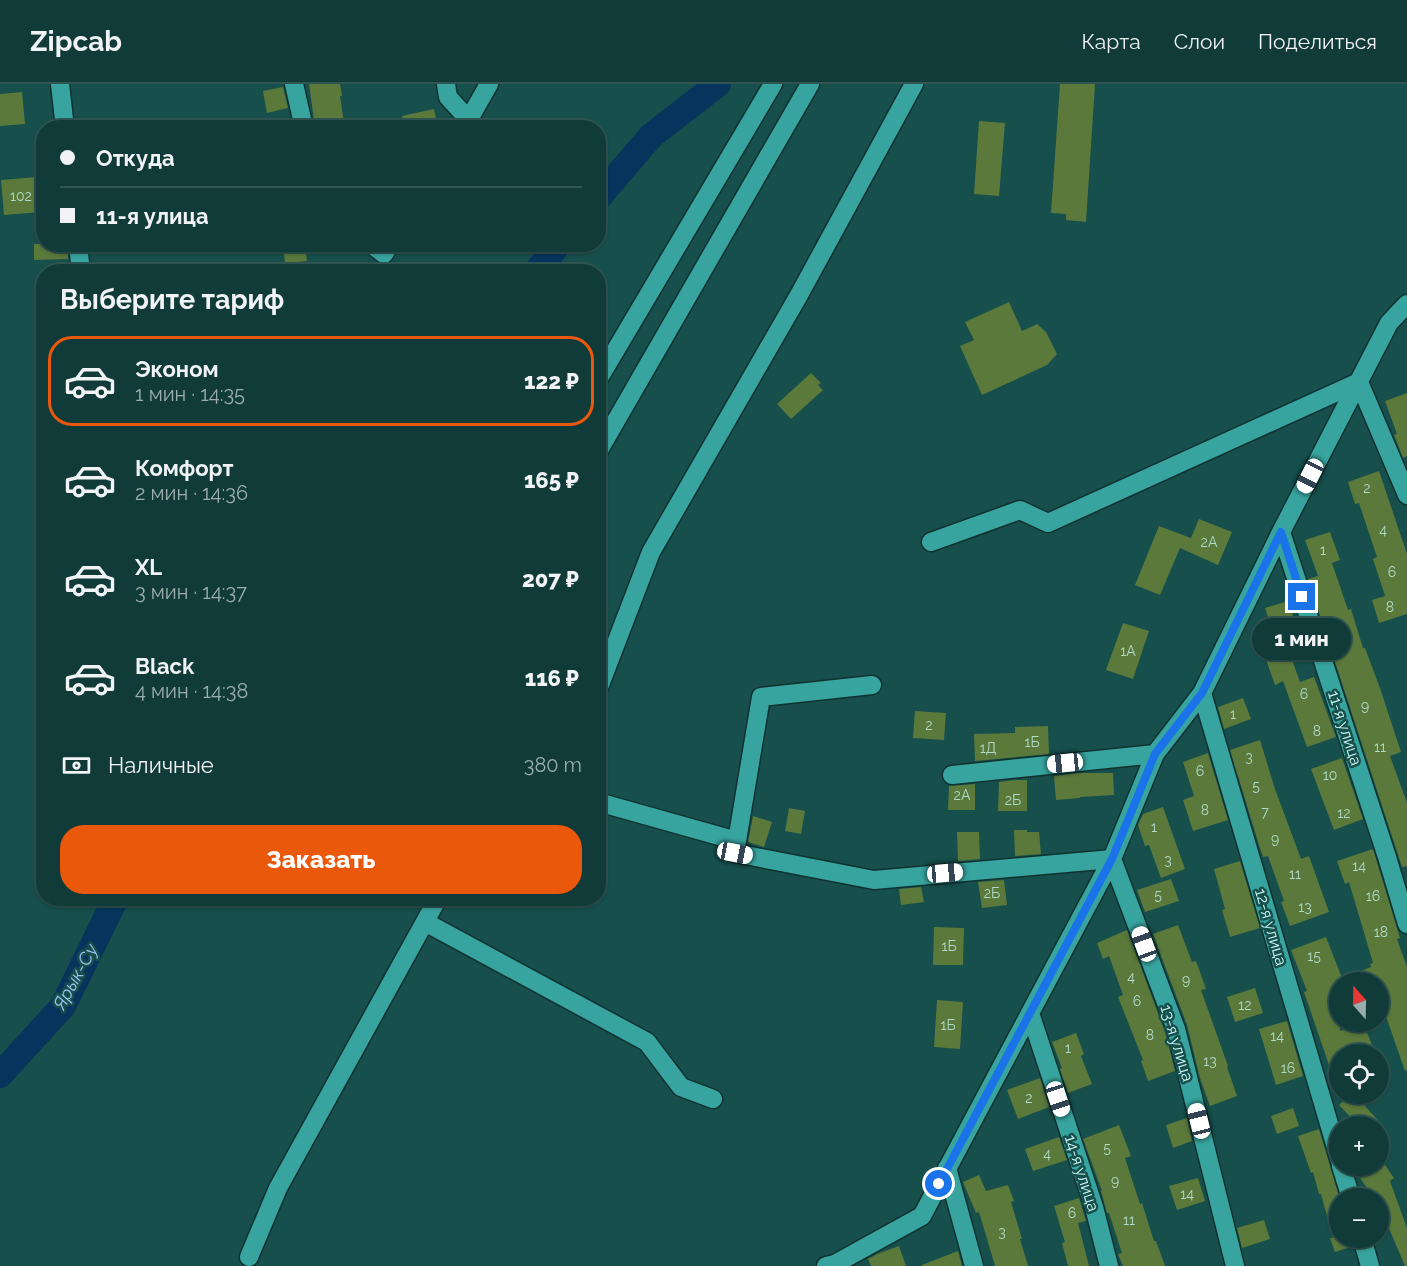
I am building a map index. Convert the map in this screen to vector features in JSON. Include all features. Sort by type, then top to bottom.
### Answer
[{"type":"street","points":[[60,84],[64,120]]},
{"type":"street","points":[[294,84],[302,120]]},
{"type":"street","points":[[446,84],[448,97],[464,120]]},
{"type":"street","points":[[469,120],[489,84]]},
{"type":"street","points":[[606,366],[773,84]]},
{"type":"street","points":[[606,438],[810,84]]},
{"type":"street","points":[[606,669],[651,552],[799,295],[914,84]]},
{"type":"street","points":[[826,1266],[858,1259],[922,1216],[1112,859],[1155,754],[1202,693],[1281,532],[1389,323],[1407,304]]},
{"type":"street","points":[[1359,382],[1407,495]]},
{"type":"street","points":[[931,542],[1020,510],[1048,523],[1359,382]]},
{"type":"street","name":"11-я улица","points":[[1281,532],[1407,924]]},
{"type":"street","points":[[872,685],[761,697],[735,853],[874,880],[1112,859]]},
{"type":"street","name":"12-я улица","points":[[1202,693],[1329,1124]]},
{"type":"street","points":[[952,775],[1155,754]]},
{"type":"street","points":[[606,804],[737,841]]},
{"type":"street","name":"13-я улица","points":[[1112,859],[1176,1029],[1236,1266]]},
{"type":"street","points":[[249,1257],[278,1188],[434,906]]},
{"type":"street","points":[[425,922],[647,1042],[681,1087],[713,1099]]},
{"type":"street","name":"14-я улица","points":[[1030,1013],[1094,1207],[1109,1266]]},
{"type":"street","points":[[947,1168],[974,1266]]},
{"type":"street","points":[[1365,1248],[1370,1266]]},
{"type":"building","points":[[309,84],[340,84],[344,120],[314,120]]},
{"type":"building","points":[[1060,84],[1095,84],[1086,222],[1066,220],[1066,214],[1051,213]]},
{"type":"building","points":[[283,87],[288,108],[267,113],[263,91]]},
{"type":"building","points":[[22,92],[25,124],[0,126],[0,94]]},
{"type":"building","points":[[434,109],[436,120],[403,120],[402,116]]},
{"type":"building","points":[[979,121],[1005,123],[999,196],[974,194]]},
{"type":"building","points":[[36,177],[36,212],[4,215],[1,180]]},
{"type":"building","points":[[34,244],[36,244],[36,252],[68,252],[68,259],[34,260]]},
{"type":"building","points":[[284,252],[306,252],[307,261],[285,263]]},
{"type":"building","points":[[1009,302],[1022,331],[1037,324],[1046,332],[1057,354],[1047,365],[982,395],[960,346],[974,340],[965,322]]},
{"type":"building","points":[[811,373],[821,383],[818,385],[823,390],[791,419],[777,404]]},
{"type":"building","points":[[1407,393],[1407,456],[1403,458],[1385,401]]},
{"type":"building","points":[[1379,471],[1407,554],[1407,614],[1379,623],[1372,600],[1385,596],[1373,559],[1377,557],[1359,503],[1355,504],[1348,482]]},
{"type":"building","points":[[1199,519],[1232,532],[1218,565],[1180,548],[1160,595],[1135,585],[1159,526],[1191,538]]},
{"type":"building","points":[[1330,532],[1340,560],[1332,563],[1348,610],[1351,609],[1363,648],[1365,648],[1380,688],[1401,752],[1390,756],[1407,803],[1407,866],[1402,867],[1308,579],[1318,576],[1305,540]]},
{"type":"building","points":[[1288,601],[1296,625],[1273,632],[1265,608]]},
{"type":"building","points":[[1123,623],[1149,631],[1133,679],[1106,670]]},
{"type":"building","points":[[1287,646],[1300,682],[1314,677],[1336,737],[1307,747],[1283,681],[1275,685],[1264,654]]},
{"type":"building","points":[[1243,698],[1251,719],[1224,729],[1218,707]]},
{"type":"building","points":[[915,711],[946,713],[944,740],[913,738]]},
{"type":"building","points":[[1048,726],[1049,754],[975,761],[974,734],[1015,733],[1015,727]]},
{"type":"building","points":[[1260,740],[1301,859],[1309,856],[1329,912],[1290,926],[1268,856],[1263,857],[1230,750]]},
{"type":"building","points":[[1208,753],[1228,820],[1193,831],[1183,800],[1194,796],[1183,762]]},
{"type":"building","points":[[1342,758],[1363,819],[1334,830],[1311,769]]},
{"type":"building","points":[[1113,773],[1114,795],[1056,800],[1054,776]]},
{"type":"building","points":[[1027,780],[1027,811],[998,811],[999,782]]},
{"type":"building","points":[[975,784],[975,810],[948,810],[949,786]]},
{"type":"building","points":[[1163,807],[1185,869],[1161,878],[1149,845],[1145,846],[1138,825],[1143,814]]},
{"type":"building","points":[[789,808],[805,811],[801,834],[785,831]]},
{"type":"building","points":[[753,816],[772,822],[764,847],[748,842]]},
{"type":"building","points":[[1014,830],[1039,832],[1041,854],[1015,856]]},
{"type":"building","points":[[957,832],[979,832],[980,859],[958,861]]},
{"type":"building","points":[[1373,849],[1400,938],[1397,939],[1407,967],[1407,1070],[1405,1071],[1389,1025],[1389,972],[1358,972],[1371,967],[1370,964],[1373,963],[1349,882],[1345,884],[1337,861]]},
{"type":"building","points":[[1240,861],[1260,928],[1230,937],[1214,869]]},
{"type":"building","points":[[1171,879],[1179,901],[1145,912],[1137,890]]},
{"type":"building","points":[[1004,880],[1007,905],[982,908],[978,882]]},
{"type":"building","points":[[921,887],[924,902],[901,905],[899,889]]},
{"type":"building","points":[[1178,925],[1192,962],[1196,961],[1206,989],[1201,990],[1237,1096],[1210,1106],[1200,1078],[1187,1025],[1153,934]]},
{"type":"building","points":[[934,927],[964,928],[963,965],[933,965]]},
{"type":"building","points":[[1127,930],[1165,1032],[1175,1071],[1148,1081],[1141,1061],[1143,1060],[1118,997],[1123,995],[1109,956],[1103,959],[1097,943]]},
{"type":"building","points":[[1326,937],[1340,972],[1329,972],[1329,1032],[1367,1032],[1371,1044],[1329,1044],[1329,1065],[1304,992],[1307,991],[1291,950]]},
{"type":"building","points":[[1255,988],[1263,1013],[1235,1022],[1227,997]]},
{"type":"building","points":[[937,1000],[963,1002],[960,1049],[934,1047]]},
{"type":"building","points":[[1287,1021],[1303,1076],[1276,1085],[1259,1029]]},
{"type":"building","points":[[1076,1033],[1084,1054],[1081,1056],[1092,1084],[1068,1093],[1052,1042]]},
{"type":"building","points":[[1040,1078],[1049,1107],[1018,1119],[1007,1090]]},
{"type":"building","points":[[1367,1104],[1365,1106],[1374,1116],[1349,1116],[1339,1105]]},
{"type":"building","points":[[1293,1108],[1299,1126],[1277,1134],[1271,1116]]},
{"type":"building","points":[[1187,1118],[1192,1141],[1173,1148],[1166,1125]]},
{"type":"building","points":[[1119,1125],[1131,1156],[1125,1158],[1140,1204],[1142,1203],[1165,1266],[1123,1266],[1118,1254],[1122,1253],[1083,1139]]},
{"type":"building","points":[[1319,1129],[1329,1162],[1329,1176],[1333,1176],[1337,1188],[1329,1188],[1329,1223],[1321,1194],[1319,1194],[1313,1172],[1311,1173],[1298,1136]]},
{"type":"building","points":[[1059,1137],[1067,1160],[1033,1171],[1025,1149]]},
{"type":"building","points":[[1389,1171],[1394,1178],[1390,1181],[1407,1228],[1407,1266],[1405,1266],[1389,1228],[1389,1188],[1367,1188],[1359,1176],[1389,1176]]},
{"type":"building","points":[[979,1175],[986,1191],[1008,1185],[1014,1201],[1011,1202],[1028,1266],[995,1266],[979,1212],[976,1213],[963,1182]]},
{"type":"building","points":[[1198,1178],[1205,1201],[1177,1210],[1169,1186]]},
{"type":"building","points":[[1079,1198],[1086,1221],[1078,1223],[1089,1266],[1068,1266],[1062,1243],[1065,1242],[1054,1206]]},
{"type":"building","points":[[1264,1220],[1270,1239],[1242,1248],[1237,1228]]},
{"type":"building","points":[[899,1246],[906,1266],[871,1266],[868,1259]]},
{"type":"building","points":[[1334,1248],[1347,1248],[1335,1252]]},
{"type":"building","points":[[958,1251],[962,1266],[922,1266],[922,1265]]},
{"type":"waterway","name":"Ярык-Су","points":[[606,189],[651,136],[718,84]]},
{"type":"waterway","name":"Ярык-Су","points":[[543,264],[552,252]]},
{"type":"waterway","name":"Ярык-Су","points":[[0,1075],[63,1006],[112,906]]},
{"type":"route","points":[[939,1184],[1112,859],[1155,754],[1202,693],[1281,532],[1302,597]]}]
